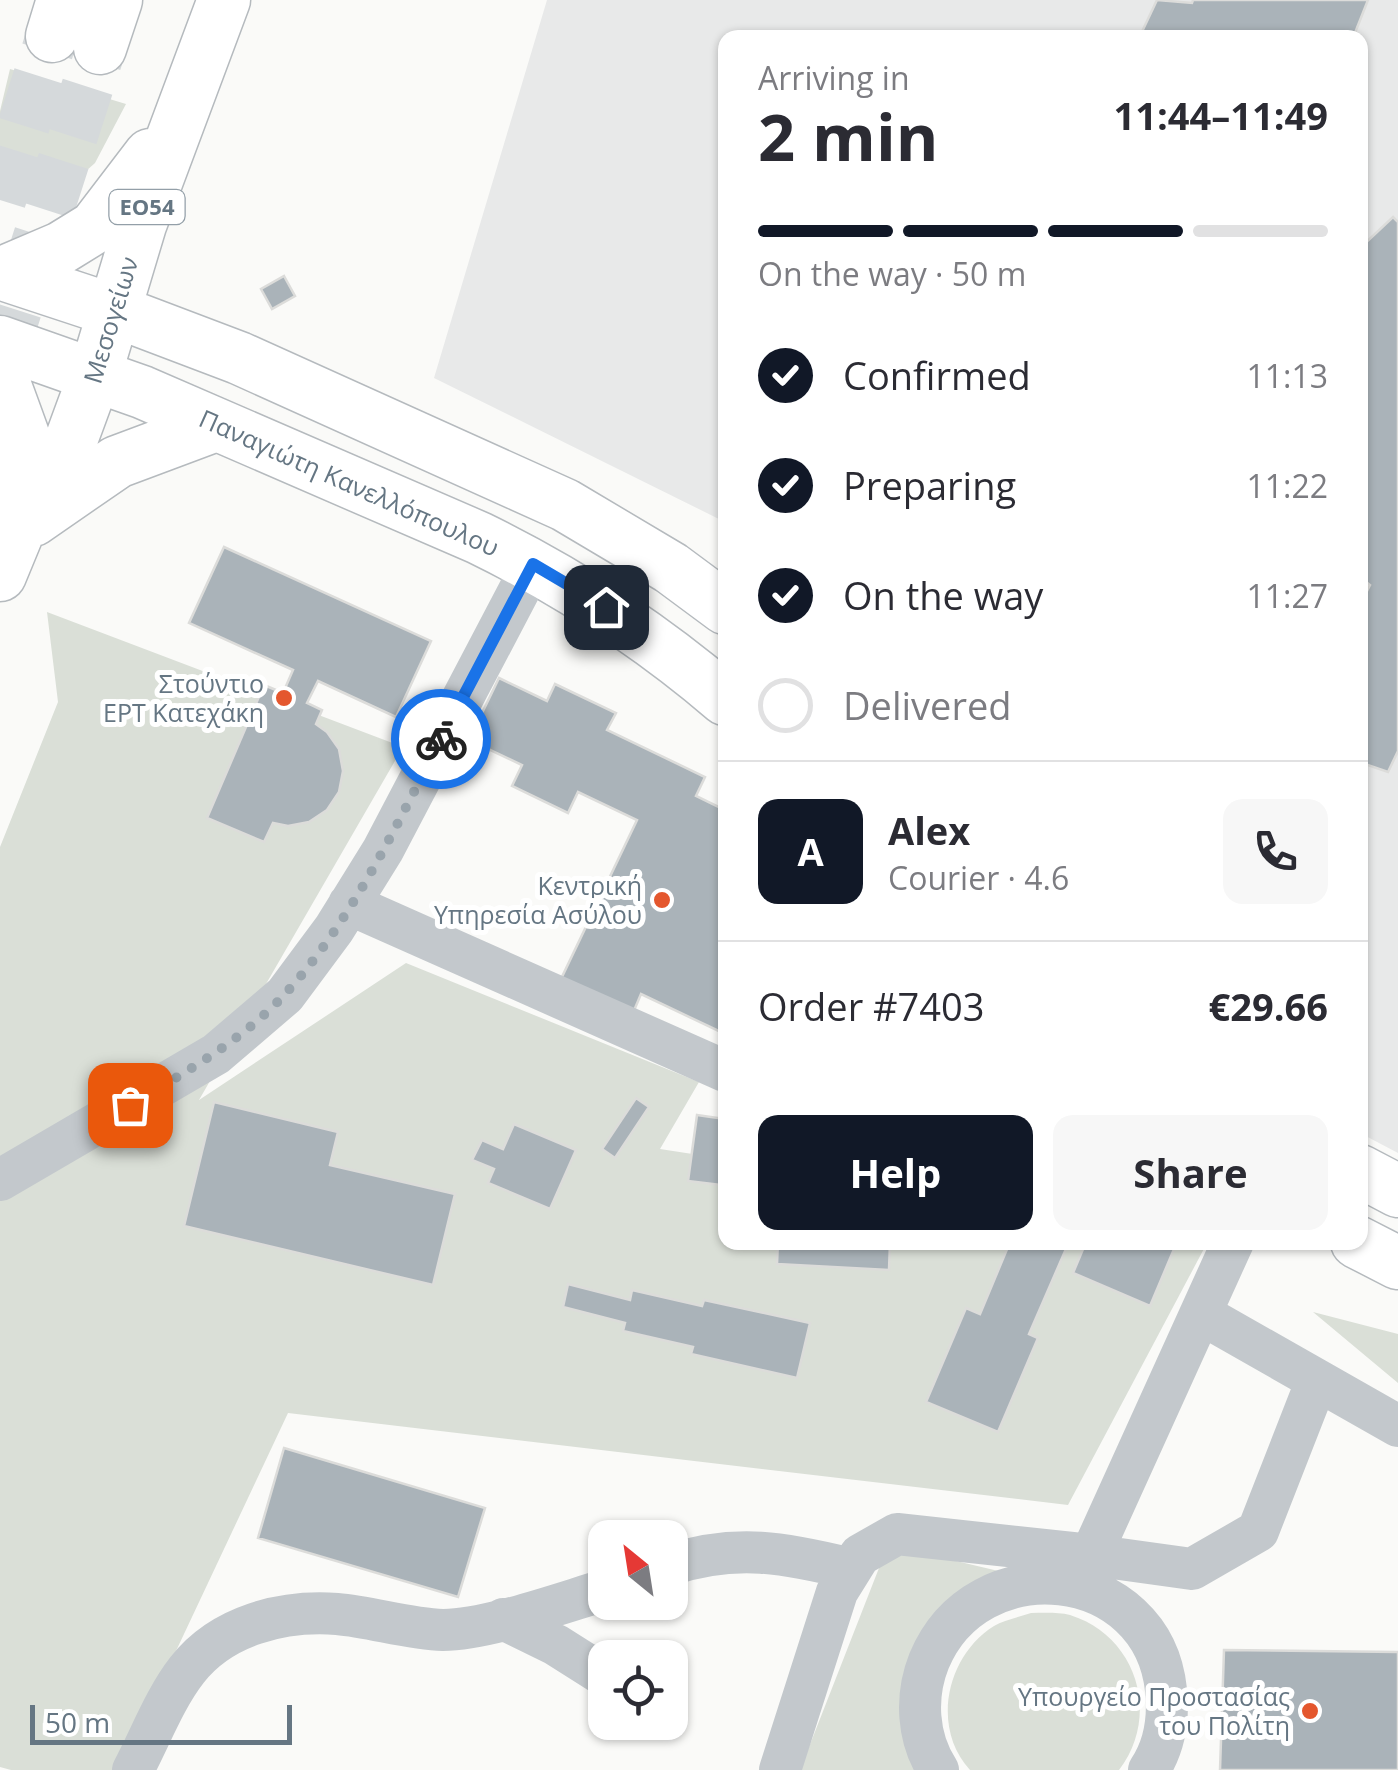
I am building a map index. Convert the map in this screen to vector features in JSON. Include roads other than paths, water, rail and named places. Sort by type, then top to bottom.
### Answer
[{"type":"main road","name":"Μεσογείων","points":[[10,552],[70,443],[28,349],[97,305],[140,225],[224,0]]},
{"type":"main road","points":[[1,272],[60,248],[94,226],[186,105]]},
{"type":"main road","points":[[1,272],[239,358],[565,504],[672,568],[718,603]]},
{"type":"main road","points":[[1,272],[28,349],[24,491],[10,552]]},
{"type":"main road","points":[[28,349],[97,305]]},
{"type":"main road","name":"Παναγιώτη Κανελλόπουλου","points":[[28,349],[403,502],[533,564],[624,619],[718,693]]},
{"type":"main road","points":[[10,552],[117,462],[216,425]]},
{"type":"main road","points":[[1368,1175],[1398,1190]]},
{"type":"main road","points":[[1368,1248],[1398,1263]]},
{"type":"lane","points":[[0,1180],[216,1054],[284,995],[350,904],[383,850],[533,564]]},
{"type":"lane","points":[[350,904],[718,1068]]},
{"type":"lane","points":[[1084,1570],[1229,1250]]},
{"type":"lane","points":[[1201,1314],[1398,1426]]},
{"type":"lane","points":[[780,1770],[837,1592],[860,1555],[897,1534],[1084,1570],[1192,1569],[1258,1531],[1316,1380]]},
{"type":"lane","points":[[688,1559],[710,1552],[790,1554],[851,1570]]},
{"type":"lane","points":[[938,1770],[929,1757],[919,1718],[922,1678],[937,1641],[963,1611],[998,1590],[1084,1570]]},
{"type":"lane","points":[[1084,1570],[1146,1633],[1164,1671],[1169,1712],[1159,1754],[1149,1770]]},
{"type":"lane","points":[[133,1770],[186,1671],[209,1646],[235,1631],[280,1616],[334,1614],[444,1630],[503,1619],[588,1595]]},
{"type":"lane","points":[[503,1619],[588,1665]]},
{"type":"tunnel","points":[[0,200],[52,36]]},
{"type":"tunnel","points":[[0,359],[100,48]]},
{"type":"place","name":"Στούντιο ΕΡΤ Κατεχάκη","points":[[284,698]]},
{"type":"place","name":"Κεντρική Υπηρεσία Ασύλου","points":[[662,900]]},
{"type":"place","name":"Υπουργείο Προστασίας του Πολίτη","points":[[1310,1711]]}]
